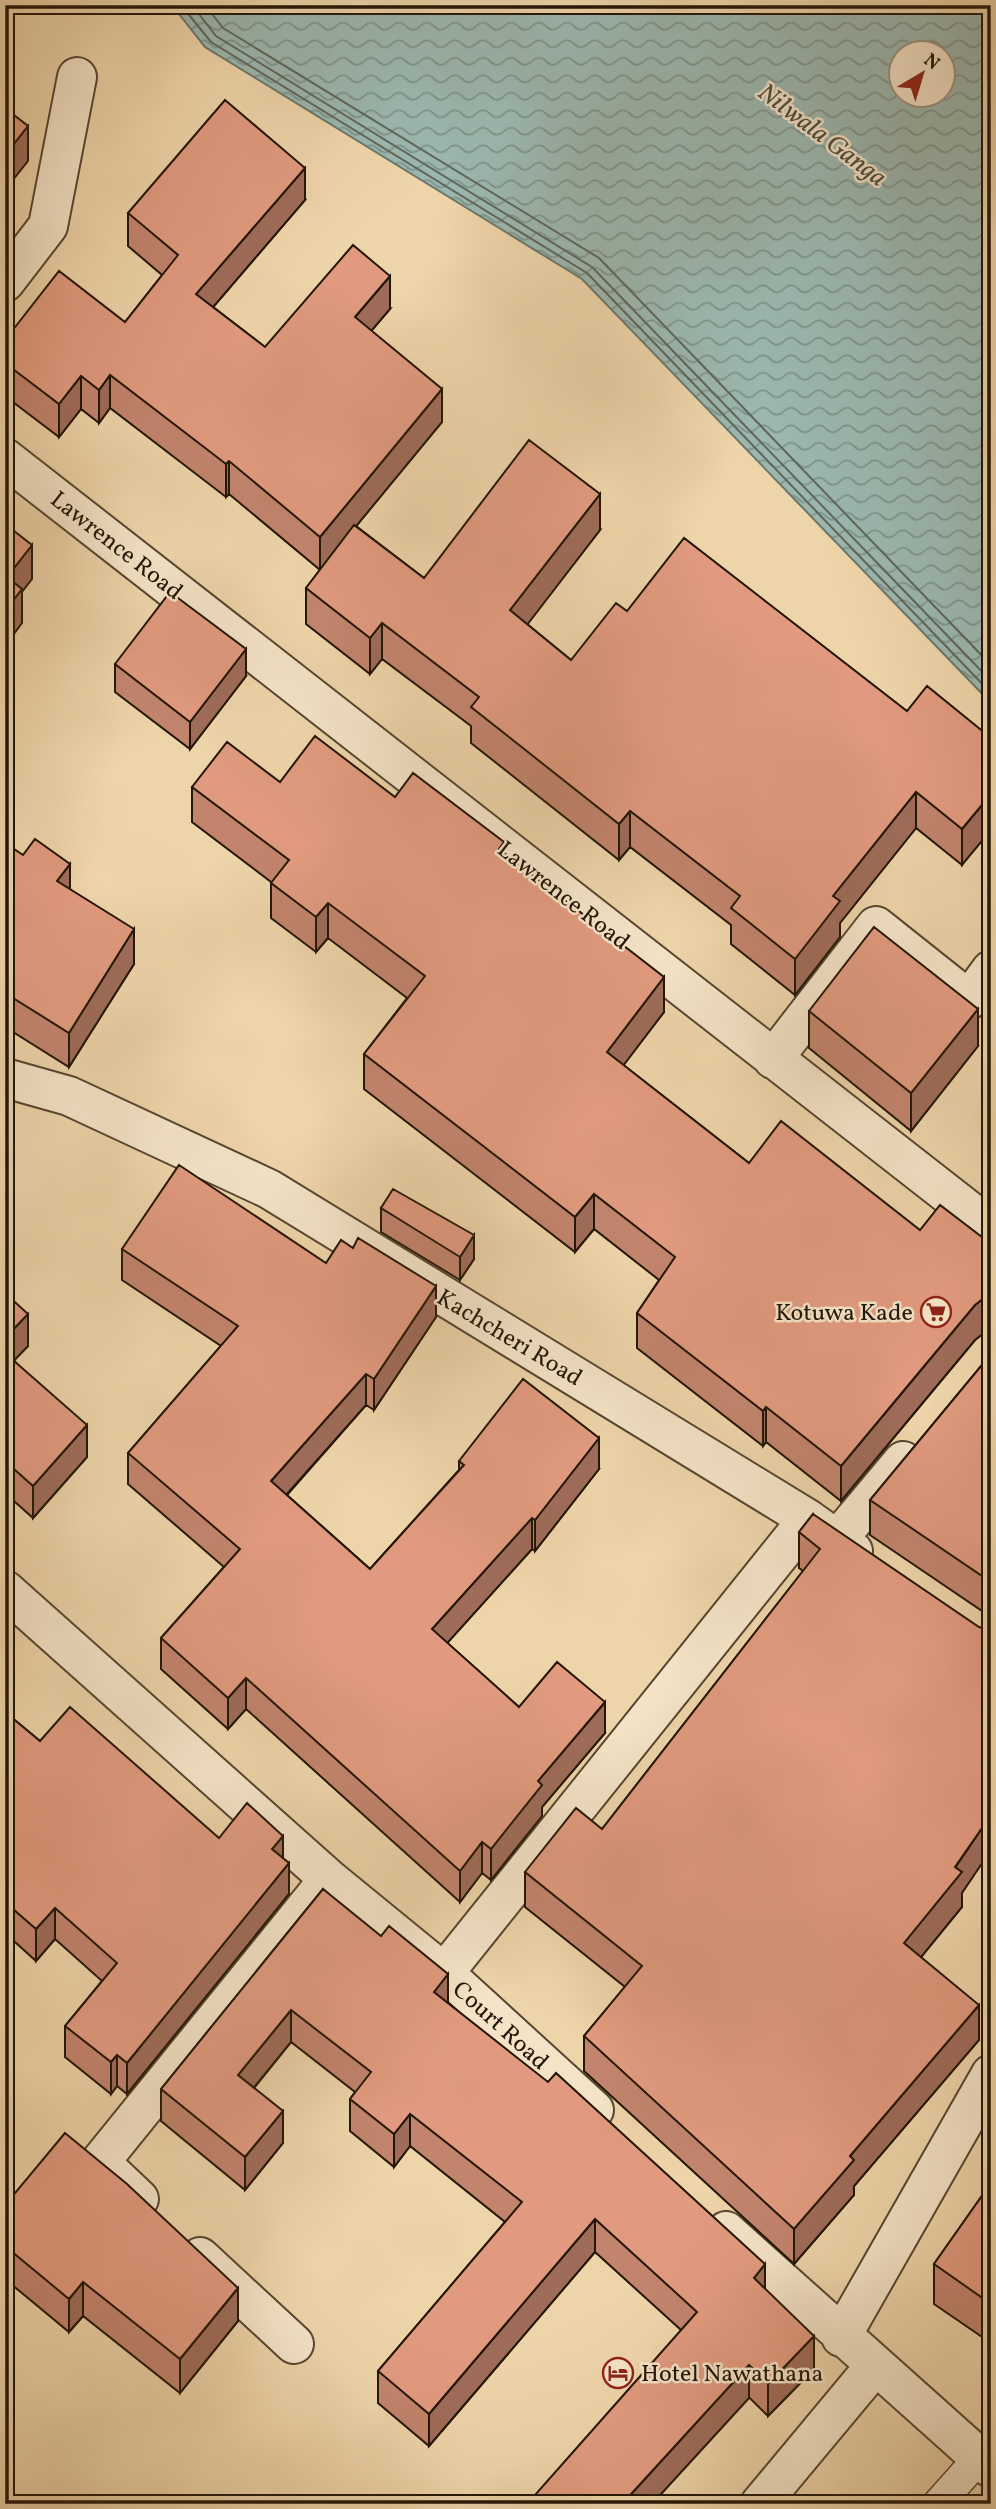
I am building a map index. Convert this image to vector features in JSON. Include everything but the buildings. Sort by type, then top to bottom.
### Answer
[{"type":"street","points":[[5,282],[48,226],[77,77]]},
{"type":"street","name":"Lawrence Road","points":[[5,458],[991,1228]]},
{"type":"street","points":[[773,1059],[876,926],[969,1000],[991,970]]},
{"type":"street","name":"Kachcheri Road","points":[[5,1078],[69,1096],[269,1189],[822,1530],[881,1570]]},
{"type":"street","points":[[443,1973],[822,1530],[922,1437]]},
{"type":"street","name":"Court Road","points":[[5,1590],[329,1879],[443,1973],[617,2131]]},
{"type":"street","points":[[293,2344],[100,2162],[329,1879]]},
{"type":"street","points":[[841,2337],[991,2074]]},
{"type":"street","points":[[699,2206],[874,2367],[985,2463]]},
{"type":"street","points":[[760,2504],[874,2367]]},
{"type":"lane","points":[[938,2504],[985,2463]]},
{"type":"water","name":"Nilwala Ganga","points":[[172,5],[991,5],[991,703],[582,279],[205,47]]},
{"type":"place","name":"Kotuwa Kade","points":[[936,1312]]},
{"type":"place","name":"Hotel Nawathana","points":[[618,2373]]}]
